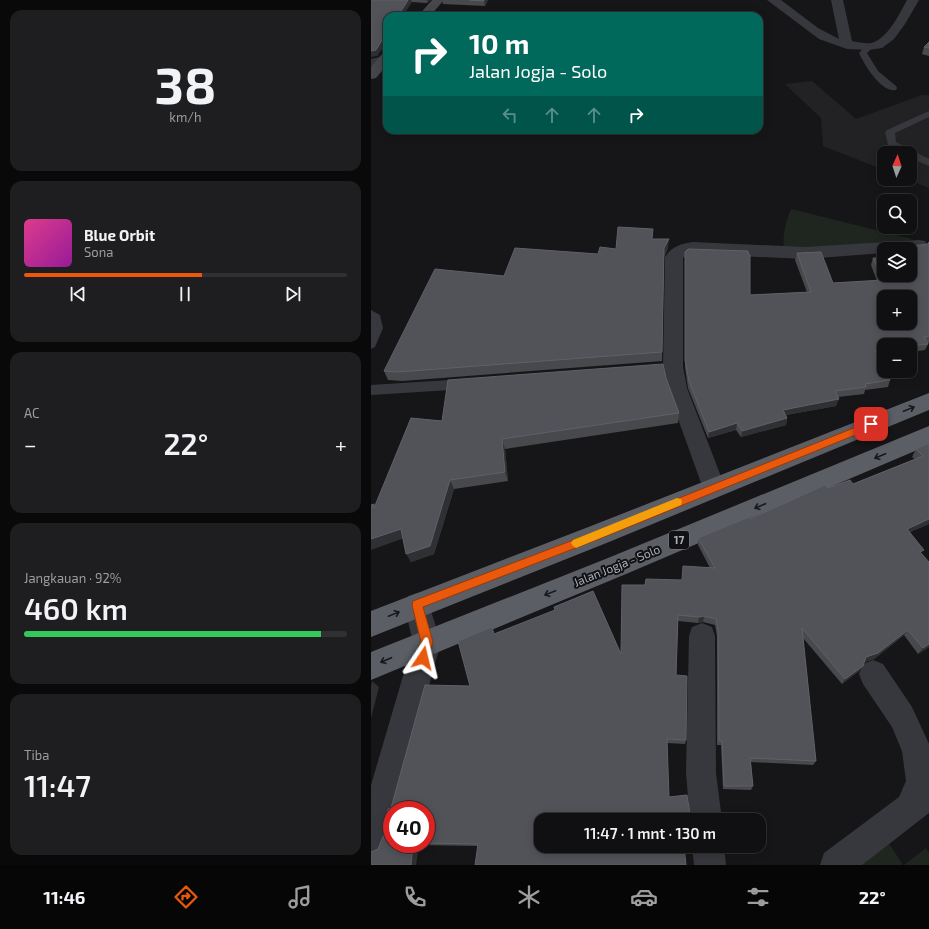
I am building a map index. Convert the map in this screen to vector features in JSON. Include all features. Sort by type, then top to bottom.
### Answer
[{"type":"highway","points":[[371,624],[600,534],[713,487],[929,401]]},
{"type":"highway","name":"Jalan Jogja - Solo","points":[[371,666],[617,566],[929,435]]},
{"type":"main road","points":[[428,12],[438,0]]},
{"type":"main road","points":[[371,75],[383,61]]},
{"type":"street","points":[[773,0],[821,36],[847,45],[869,47],[880,45],[889,36],[898,26],[913,0]]},
{"type":"street","points":[[837,0],[847,45]]},
{"type":"street","points":[[371,63],[383,59]]},
{"type":"street","points":[[713,487],[677,388],[665,367],[674,257],[681,250],[693,248],[805,253],[919,245]]},
{"type":"street","points":[[371,839],[427,642],[417,605]]},
{"type":"street","points":[[702,636],[701,773],[705,813]]},
{"type":"street","points":[[836,865],[920,800],[921,781],[917,751],[902,716],[873,674]]},
{"type":"street","points":[[710,853],[711,865]]},
{"type":"lane","points":[[869,47],[863,53],[867,63],[876,76],[893,88]]},
{"type":"lane","points":[[896,146],[891,143],[890,132],[929,114]]},
{"type":"lane","points":[[917,157],[929,164]]},
{"type":"lane","points":[[371,314],[376,318],[378,323],[371,344]]},
{"type":"lane","points":[[371,390],[480,382]]},
{"type":"shaded area","points":[[812,81],[856,119],[922,95],[929,95],[929,188],[917,183],[917,146],[877,146],[877,167],[823,146],[821,118],[785,84]]},
{"type":"shaded area","points":[[791,209],[877,230],[877,234],[892,234],[912,239],[906,242],[877,242],[877,244],[784,249],[785,228]]},
{"type":"shaded area","points":[[886,839],[903,865],[852,865]]},
{"type":"shaded area","points":[[926,848],[929,853],[929,865],[904,865]]},
{"type":"building","points":[[371,0],[408,0],[400,12],[383,12],[383,39],[376,50],[371,51]]},
{"type":"building","points":[[929,42],[929,48],[924,47]]},
{"type":"building","points":[[618,227],[653,229],[652,239],[669,239],[664,248],[662,352],[398,372],[384,371],[435,269],[504,276],[515,248],[598,254],[600,247],[616,249]]},
{"type":"building","points":[[929,242],[929,336],[924,337],[928,344],[917,345],[917,338],[877,338],[877,350],[875,350],[877,354],[877,378],[889,378],[890,380],[865,384],[866,387],[835,391],[839,399],[783,410],[787,418],[742,431],[737,423],[709,432],[689,381],[685,360],[685,252],[688,249],[748,251],[750,255],[750,295],[811,292],[797,253],[821,252],[833,283],[877,280],[877,282],[917,282],[917,245],[928,244]]},
{"type":"building","points":[[873,258],[877,258],[877,267]]},
{"type":"building","points":[[663,364],[666,378],[679,413],[502,439],[505,472],[450,480],[430,546],[406,554],[401,529],[371,539],[371,505],[374,504],[374,508],[411,418],[442,421],[448,380]]},
{"type":"building","points":[[929,443],[929,519],[907,529],[924,550],[920,552],[929,562],[929,644],[923,648],[908,630],[878,653],[866,657],[863,666],[845,679],[802,628],[816,761],[750,758],[753,786],[724,786],[722,741],[719,741],[718,630],[716,619],[704,616],[678,615],[676,675],[687,676],[686,740],[667,739],[669,797],[687,795],[690,813],[534,813],[534,853],[685,853],[686,865],[475,865],[478,844],[435,843],[435,801],[393,801],[425,685],[470,686],[458,641],[492,627],[494,634],[555,610],[554,607],[593,591],[621,654],[622,585],[645,585],[646,579],[682,580],[683,566],[715,568],[698,538],[749,517],[750,519],[825,485],[828,488],[850,480],[853,484],[923,456],[916,449]]},
{"type":"building","points":[[383,836],[383,853],[412,853],[411,865],[371,865],[371,852],[378,849]]},
{"type":"slow traffic","points":[[576,543],[677,502]]},
{"type":"route","points":[[423,658],[427,642],[417,605],[600,534],[871,424]]}]
